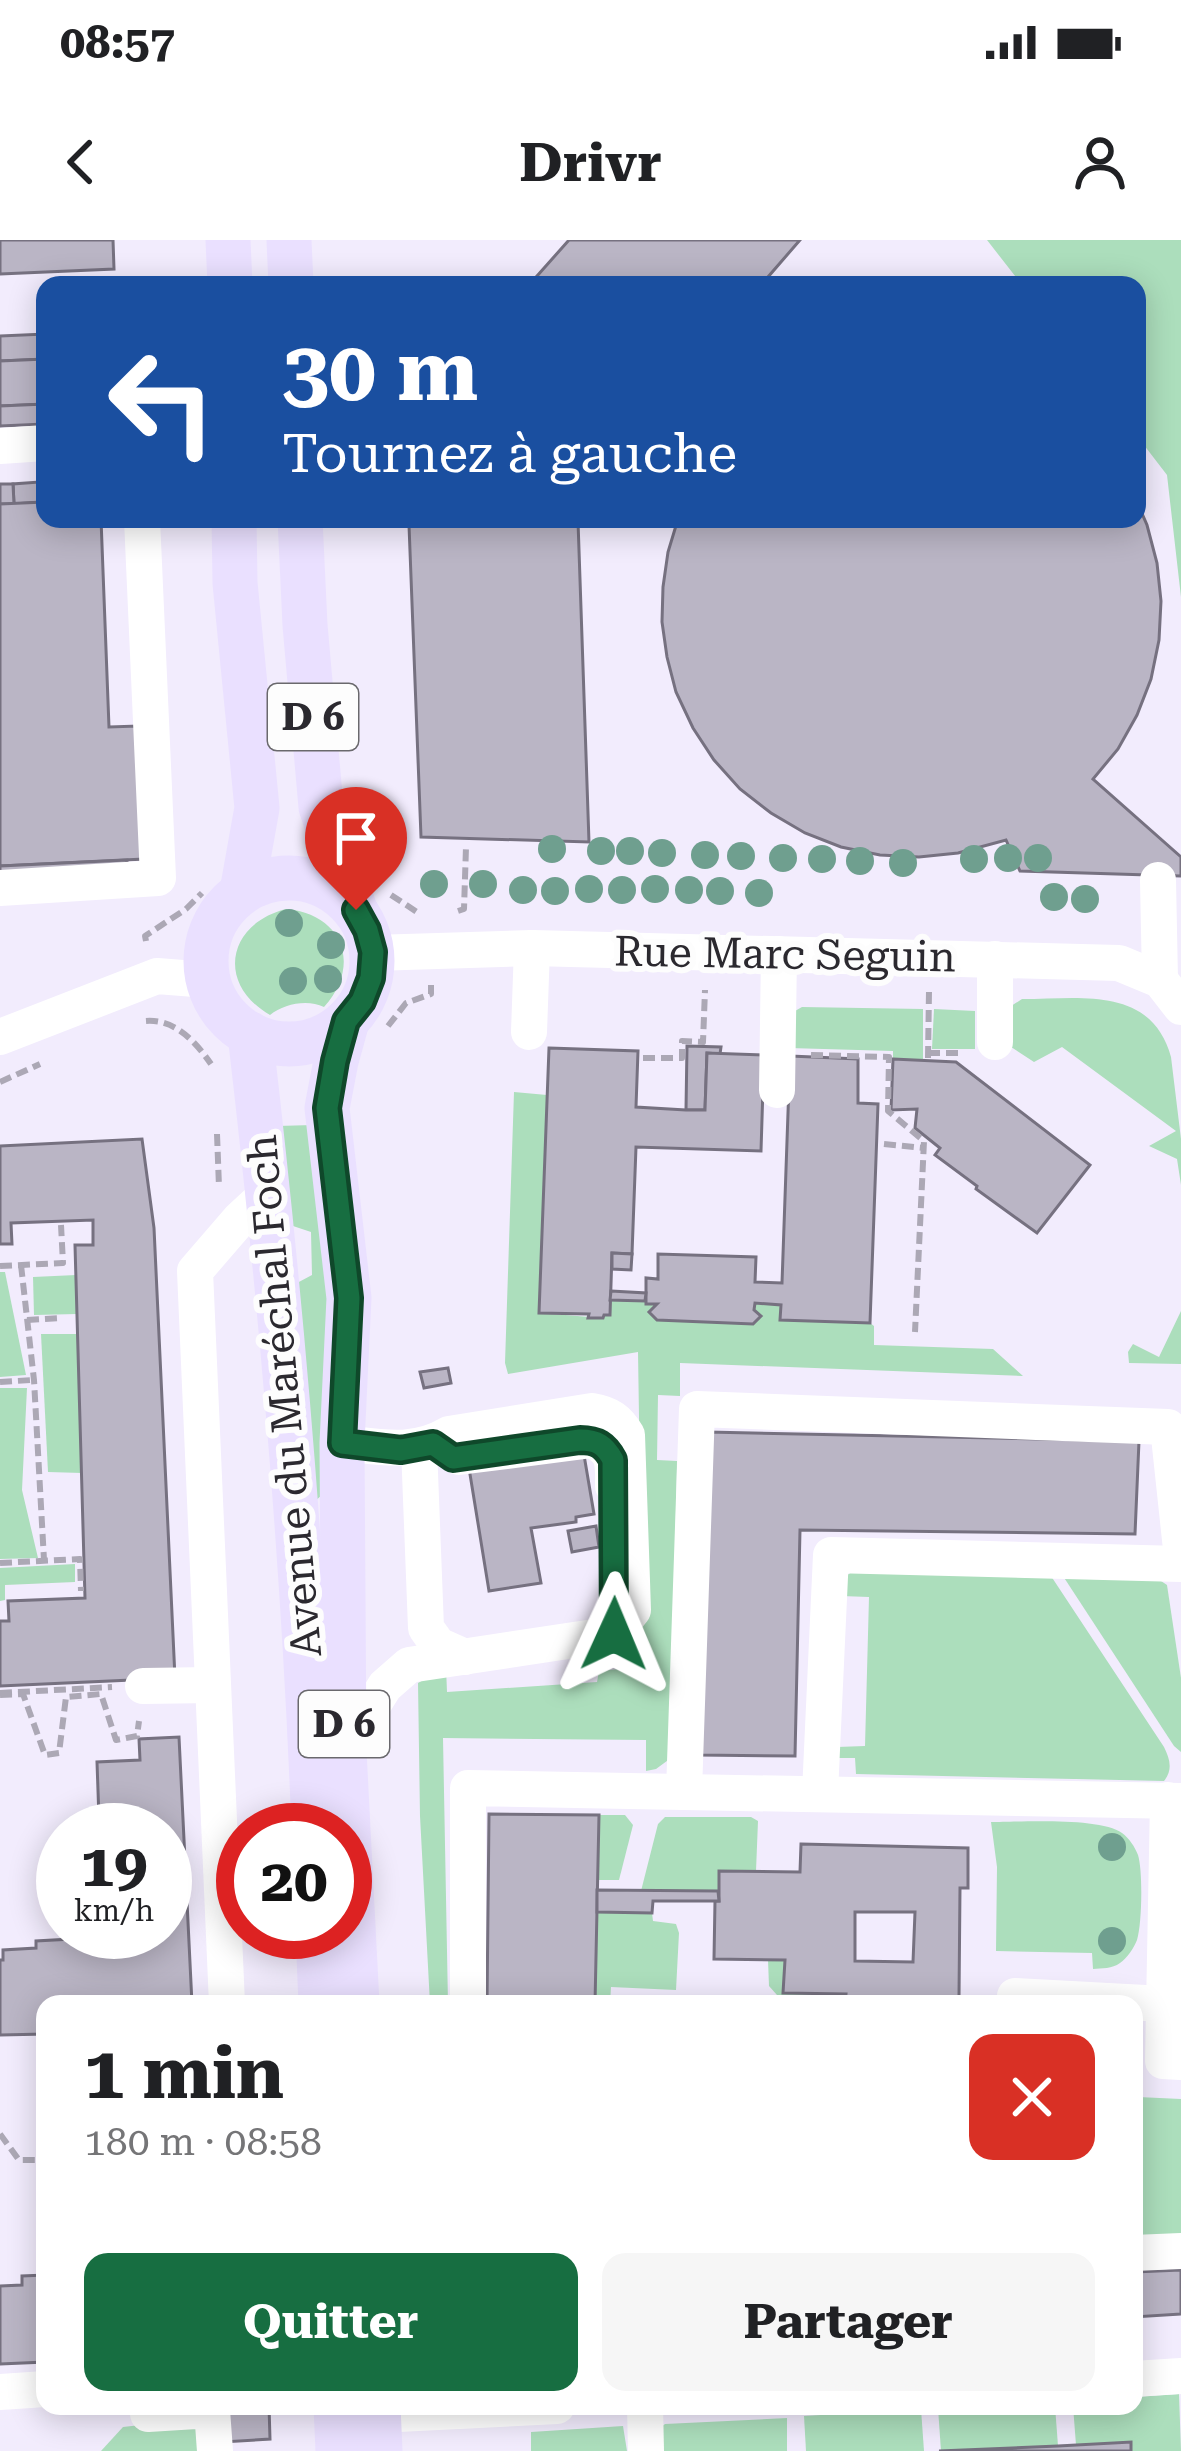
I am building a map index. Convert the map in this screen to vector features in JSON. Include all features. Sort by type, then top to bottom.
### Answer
[{"type":"main road","points":[[228,240],[230,276]]},
{"type":"main road","points":[[290,240],[291,276]]},
{"type":"main road","name":"D 6","points":[[234,528],[235,583],[257,808],[242,892]]},
{"type":"main road","name":"D 6","points":[[301,528],[304,625],[321,807],[356,910]]},
{"type":"main road","points":[[290,877],[315,881],[338,892],[356,910],[373,952],[371,978],[362,1001],[367,1024],[301,1043],[275,1042],[250,1034],[217,1001],[208,980],[211,931],[242,892],[265,881],[290,877]]},
{"type":"main road","name":"Avenue du Maréchal Foch","points":[[357,1995],[344,1751],[342,1443],[349,1298],[327,1108],[335,1061],[367,1024]]},
{"type":"main road","name":"Avenue du Maréchal Foch","points":[[250,1034],[309,1674],[313,1803]]},
{"type":"main road","points":[[319,1959],[321,1995]]},
{"type":"main road","points":[[338,2451],[368,2419]]},
{"type":"street","points":[[0,446],[36,444]]},
{"type":"street","points":[[0,888],[158,878],[142,528]]},
{"type":"street","points":[[1158,880],[1173,990]]},
{"type":"street","points":[[529,1032],[532,948]]},
{"type":"street","name":"Rue Marc Seguin","points":[[373,952],[532,948],[1119,963],[1173,990]]},
{"type":"street","points":[[778,1072],[779,954]]},
{"type":"street","points":[[984,1048],[995,959]]},
{"type":"street","points":[[0,1037],[157,976],[208,980]]},
{"type":"street","points":[[227,1995],[195,1271],[268,1192]]},
{"type":"street","points":[[683,1792],[698,1409],[1168,1427],[1181,1549]]},
{"type":"street","points":[[342,1443],[401,1450],[449,1434],[592,1411],[608,1414],[627,1435],[633,1610],[614,1634],[409,1665],[385,1686],[344,1751]]},
{"type":"street","points":[[426,1445],[426,1628],[438,1645],[465,1658]]},
{"type":"street","points":[[820,1793],[831,1555],[1181,1564]]},
{"type":"street","points":[[143,1685],[212,1685]]},
{"type":"street","points":[[468,1995],[468,1788],[1174,1800],[1163,2061],[1181,2062]]},
{"type":"street","points":[[1143,2003],[1164,2004]]},
{"type":"street","points":[[1143,2253],[1181,2251]]},
{"type":"street","points":[[1143,2379],[1181,2377]]},
{"type":"street","points":[[0,2392],[36,2390]]},
{"type":"street","points":[[212,2415],[215,2451]]},
{"type":"street","points":[[368,2419],[426,2415]]},
{"type":"street","points":[[645,2415],[646,2451]]},
{"type":"path","points":[[441,915],[464,909],[466,847]]},
{"type":"path","points":[[929,958],[928,1056],[984,1048]]},
{"type":"path","points":[[367,1024],[431,994],[432,986]]},
{"type":"path","points":[[643,1058],[682,1058],[682,1042],[703,1042],[703,1032]]},
{"type":"path","points":[[778,1072],[889,1057],[888,1112],[924,1141],[915,1333]]},
{"type":"path","points":[[217,1134],[219,1197]]},
{"type":"path","points":[[884,1144],[924,1148]]},
{"type":"path","points":[[0,1266],[63,1263],[61,1225]]},
{"type":"path","points":[[21,1265],[34,1380],[44,1560]]},
{"type":"path","points":[[27,1320],[62,1318]]},
{"type":"path","points":[[0,1382],[34,1380]]},
{"type":"path","points":[[0,1562],[80,1558],[82,1591]]},
{"type":"path","points":[[143,1685],[137,1736],[116,1740],[101,1694],[66,1697],[59,1754],[45,1755],[23,1694],[0,1694],[143,1685]]},
{"type":"path","points":[[0,2134],[20,2160],[36,2160]]},
{"type":"green space","points":[[987,240],[1181,240],[1181,597],[1167,475],[1146,448],[1146,276],[1015,276]]},
{"type":"green space","points":[[286,909],[306,913],[333,931],[341,944],[342,975],[324,1007],[296,1004],[270,1015],[241,987],[236,956],[251,928]]},
{"type":"green space","points":[[1022,999],[1111,1001],[1147,1018],[1161,1034],[1171,1057],[1181,1185],[1177,1159],[1149,1146],[1176,1131],[1062,1047],[1034,1062],[1005,1043],[1005,1010]]},
{"type":"green space","points":[[802,1007],[923,1009],[923,1060],[893,1059],[893,1051],[789,1048],[795,1011]]},
{"type":"green space","points":[[934,1009],[975,1011],[975,1049],[932,1049]]},
{"type":"green space","points":[[514,1092],[547,1095],[540,1313],[602,1318],[610,1315],[610,1300],[760,1316],[755,1303],[781,1305],[780,1320],[870,1323],[874,1345],[993,1349],[1023,1376],[680,1363],[680,1396],[658,1395],[657,1460],[677,1461],[671,1758],[646,1771],[646,1740],[443,1738],[448,1995],[430,1995],[418,1683],[446,1667],[447,1692],[597,1682],[599,1671],[620,1669],[620,1647],[642,1610],[638,1352],[508,1374]]},
{"type":"green space","points":[[313,1125],[330,1245],[322,1495],[315,1501],[297,1283],[312,1275],[311,1232],[293,1226],[277,1126]]},
{"type":"green space","points":[[0,1272],[5,1272],[26,1375],[0,1377]]},
{"type":"green space","points":[[76,1275],[77,1314],[34,1315],[33,1277]]},
{"type":"green space","points":[[1181,1311],[1181,1364],[1129,1363],[1133,1344],[1159,1357]]},
{"type":"green space","points":[[41,1334],[77,1334],[82,1473],[48,1472]]},
{"type":"green space","points":[[0,1388],[27,1388],[22,1490],[38,1558],[0,1559]]},
{"type":"green space","points":[[75,1564],[75,1582],[5,1585],[5,1600],[0,1601],[0,1568]]},
{"type":"green space","points":[[853,1571],[1049,1573],[1164,1747],[1170,1764],[1167,1777],[1164,1781],[856,1774],[855,1758],[839,1758],[837,1747],[865,1746],[869,1597],[841,1596],[846,1576]]},
{"type":"green space","points":[[1061,1573],[1158,1579],[1167,1585],[1181,1678],[1181,1752],[1174,1746]]},
{"type":"green space","points":[[599,1815],[625,1815],[633,1825],[619,1880],[597,1880]]},
{"type":"green space","points":[[665,1817],[751,1817],[758,1821],[756,1871],[719,1871],[718,1891],[641,1891],[658,1824]]},
{"type":"green space","points":[[991,1822],[1079,1822],[1111,1828],[1127,1837],[1140,1863],[1141,1910],[1137,1940],[1123,1961],[1093,1969],[1092,1953],[996,1951],[997,1867]]},
{"type":"green space","points":[[597,1912],[652,1913],[653,1921],[676,1924],[676,1990],[611,1987],[611,1995],[595,1995]]},
{"type":"green space","points":[[768,1960],[785,1960],[846,1995],[777,1995],[769,1986]]},
{"type":"green space","points":[[1143,2097],[1181,2099],[1181,2235],[1143,2237]]},
{"type":"green space","points":[[1179,2394],[1181,2451],[1131,2451],[1130,2442],[1076,2445],[1074,2415],[1143,2415],[1143,2396]]},
{"type":"green space","points":[[921,2415],[924,2451],[806,2451],[804,2416]]},
{"type":"green space","points":[[938,2415],[1056,2415],[1058,2446],[941,2451]]},
{"type":"green space","points":[[202,2418],[201,2451],[101,2451],[123,2427]]},
{"type":"green space","points":[[787,2418],[787,2451],[660,2451],[660,2428],[665,2424]]},
{"type":"green space","points":[[623,2426],[627,2451],[531,2451],[531,2432]]},
{"type":"building","points":[[0,240],[113,240],[114,269],[0,274]]},
{"type":"building","points":[[569,240],[800,240],[769,276],[537,276]]},
{"type":"building","points":[[36,334],[36,359],[0,361],[0,336]]},
{"type":"building","points":[[36,359],[36,404],[0,406],[0,361]]},
{"type":"building","points":[[36,404],[36,424],[0,426],[0,406]]},
{"type":"building","points":[[36,482],[36,502],[14,504],[13,484]]},
{"type":"building","points":[[0,484],[13,484],[14,504],[0,504]]},
{"type":"building","points":[[36,502],[36,528],[101,528],[109,727],[138,726],[144,859],[0,866],[0,504]]},
{"type":"building","points":[[1146,523],[1161,601],[1151,679],[1118,749],[1093,779],[1181,857],[1181,876],[1020,871],[1006,840],[958,853],[880,855],[841,847],[771,813],[714,760],[676,692],[662,622],[668,552],[675,528],[1146,528]]},
{"type":"building","points":[[409,528],[578,528],[589,842],[421,837]]},
{"type":"building","points":[[127,860],[127,869],[0,874],[0,866]]},
{"type":"building","points":[[687,1046],[721,1047],[720,1054],[707,1053],[705,1110],[686,1110]]},
{"type":"building","points":[[549,1048],[638,1051],[636,1107],[686,1110],[705,1110],[707,1053],[764,1055],[761,1151],[636,1147],[632,1254],[612,1253],[610,1315],[603,1318],[539,1313]]},
{"type":"building","points":[[790,1056],[858,1059],[858,1103],[878,1104],[870,1323],[780,1320],[781,1305],[755,1303],[754,1310],[761,1316],[753,1324],[657,1320],[649,1312],[657,1304],[646,1304],[646,1278],[658,1279],[658,1254],[756,1257],[755,1282],[782,1283]]},
{"type":"building","points":[[893,1059],[956,1062],[1090,1165],[1037,1233],[935,1155],[940,1148],[915,1128],[917,1109],[891,1110]]},
{"type":"building","points":[[142,1139],[154,1228],[175,1678],[0,1686],[0,1621],[9,1621],[8,1601],[85,1598],[75,1245],[93,1245],[93,1220],[11,1223],[12,1244],[0,1244],[0,1146]]},
{"type":"building","points":[[612,1253],[632,1254],[631,1270],[612,1269]]},
{"type":"building","points":[[611,1291],[646,1293],[645,1301],[610,1300]]},
{"type":"building","points":[[448,1368],[451,1383],[424,1388],[420,1372]]},
{"type":"building","points":[[707,1432],[1139,1441],[1135,1534],[800,1530],[795,1756],[698,1755]]},
{"type":"building","points":[[584,1455],[594,1514],[576,1517],[576,1522],[531,1528],[541,1583],[489,1591],[469,1468]]},
{"type":"building","points":[[596,1526],[599,1547],[572,1552],[568,1531]]},
{"type":"building","points":[[179,1737],[182,1803],[98,1803],[97,1762],[140,1760],[139,1739]]},
{"type":"building","points":[[489,1814],[599,1815],[595,1995],[487,1995]]},
{"type":"building","points":[[801,1844],[968,1848],[968,1888],[960,1888],[959,1995],[783,1993],[785,1960],[714,1959],[719,1871],[800,1872]],"holes":[[[855,1912],[915,1912],[913,1962],[855,1961]]]},
{"type":"building","points":[[597,1890],[718,1891],[719,1901],[653,1901],[652,1913],[597,1912]]},
{"type":"building","points":[[36,1948],[36,1959],[190,1959],[192,1995],[36,1995],[36,2034],[0,2035],[3,1950]]},
{"type":"building","points":[[1181,2270],[1181,2314],[1143,2316],[1143,2272]]},
{"type":"building","points":[[36,2275],[36,2362],[0,2364],[0,2286],[22,2285],[22,2276]]},
{"type":"building","points":[[222,2415],[269,2415],[270,2439],[223,2442]]},
{"type":"building","points":[[1131,2442],[1131,2451],[939,2451],[1058,2446]]},
{"type":"route","points":[[356,910],[373,952],[371,978],[362,1001],[346,1021],[327,1108],[349,1298],[342,1443],[401,1450],[433,1444],[453,1458],[580,1440],[605,1447],[613,1460],[614,1634]]}]
